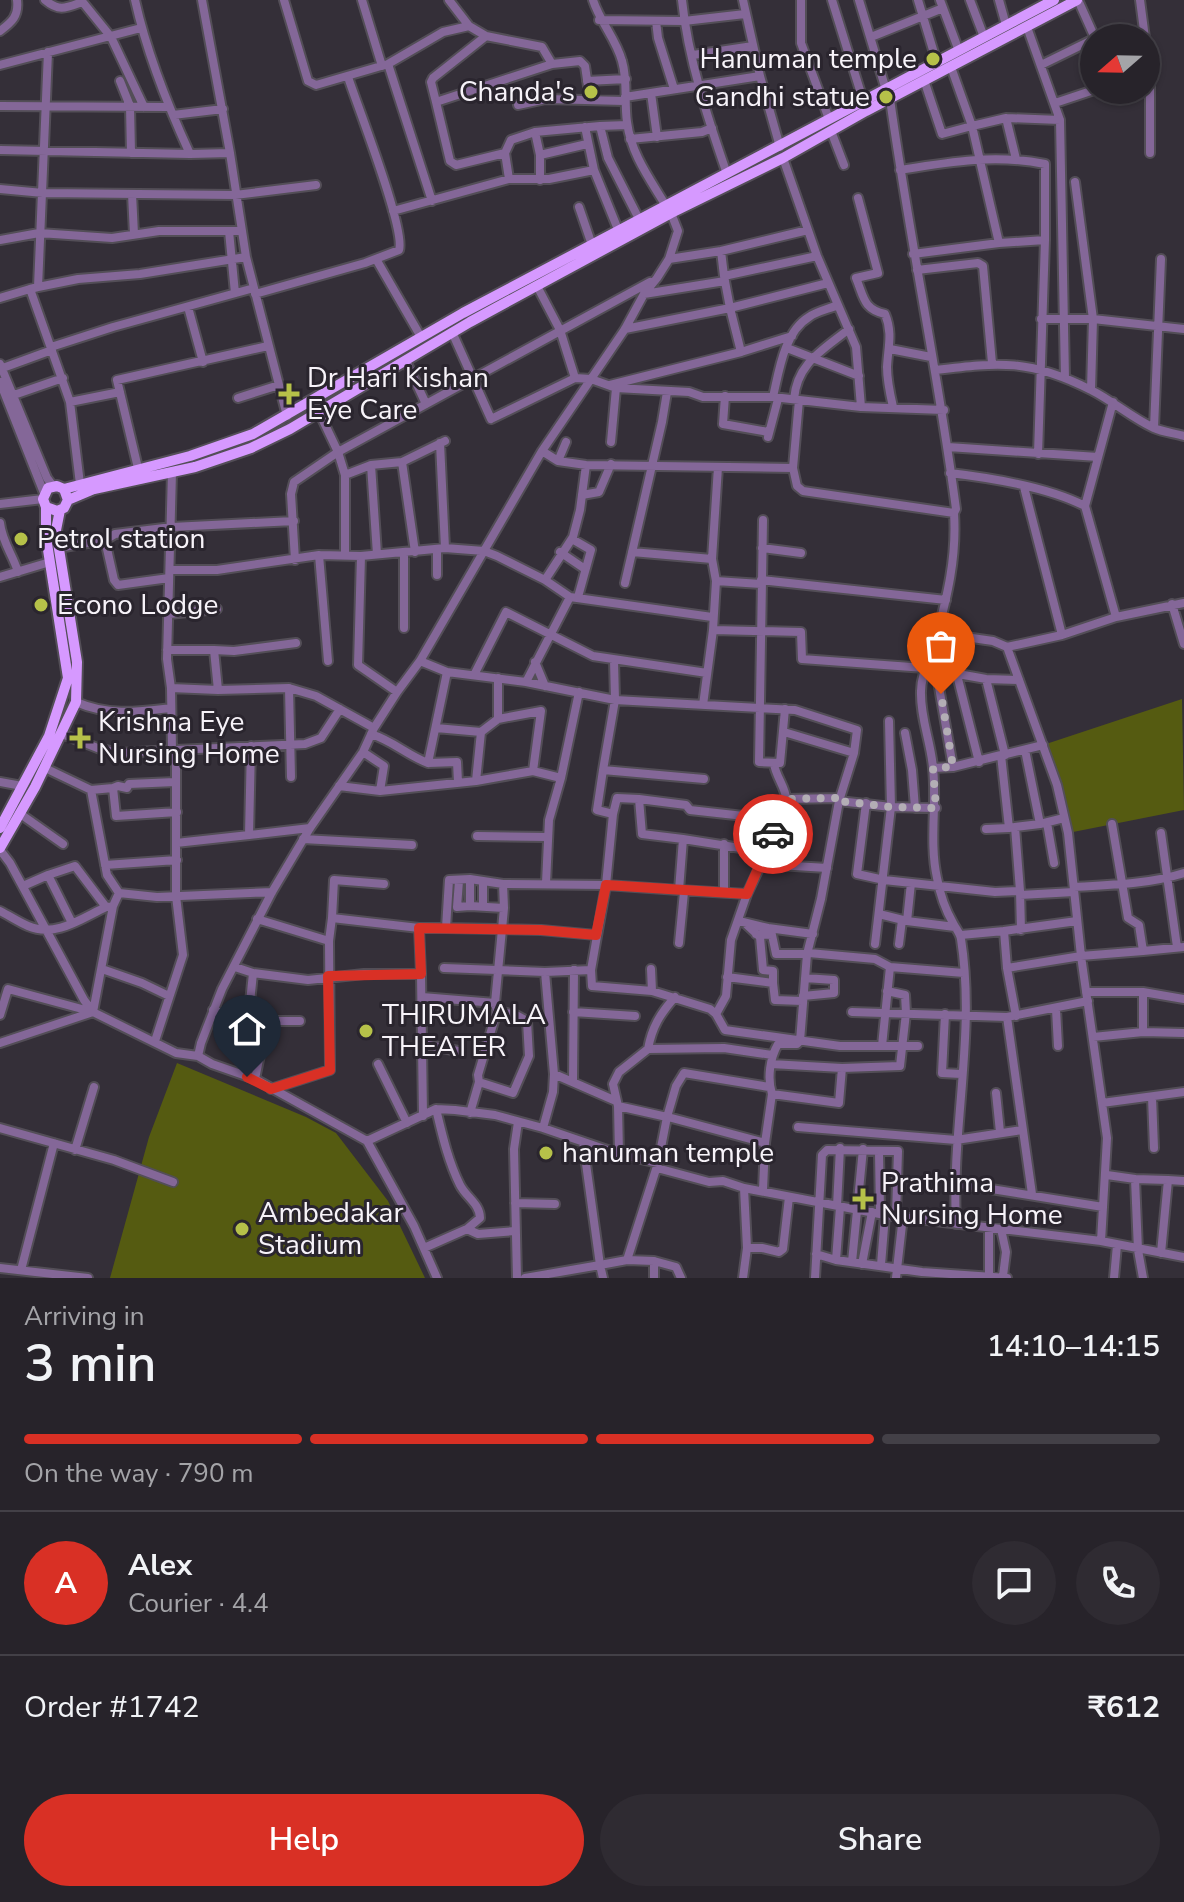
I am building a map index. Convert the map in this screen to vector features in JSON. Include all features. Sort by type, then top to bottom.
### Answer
[{"type":"main road","points":[[53,496],[172,472],[251,448],[290,429],[727,174],[782,153],[829,119],[863,100],[888,94],[951,67],[1006,25],[1054,0]]},
{"type":"main road","points":[[53,496],[80,484],[220,447],[253,434],[421,337],[592,245],[831,131],[959,51],[1027,27],[1077,0]]},
{"type":"main road","points":[[0,849],[45,768],[76,702],[77,662],[58,548],[56,530],[60,510],[53,511],[53,496]]},
{"type":"main road","points":[[0,828],[49,736],[68,678],[46,537],[53,496]]},
{"type":"street","points":[[0,31],[14,21],[18,11],[17,0]]},
{"type":"street","points":[[45,0],[55,8],[64,9],[82,1],[111,37],[144,107]]},
{"type":"street","points":[[135,0],[141,28],[170,111],[190,154]]},
{"type":"street","points":[[202,0],[246,257],[287,416]]},
{"type":"street","points":[[284,0],[308,81],[316,85],[385,65],[443,32],[469,26]]},
{"type":"street","points":[[362,0],[432,201]]},
{"type":"street","points":[[449,0],[469,26],[486,36],[542,47],[552,64]]},
{"type":"street","points":[[198,1056],[213,1010],[257,919],[303,839],[420,661],[542,451],[669,259],[678,231],[639,163],[630,139],[622,58],[599,20],[593,0]]},
{"type":"street","points":[[682,0],[684,21],[727,174]]},
{"type":"street","points":[[743,0],[782,153],[817,256],[856,347],[861,407]]},
{"type":"street","points":[[801,0],[801,43],[829,119]]},
{"type":"street","points":[[832,0],[863,100]]},
{"type":"street","points":[[859,0],[888,94],[931,357],[944,410],[956,509],[956,542],[946,600],[921,687],[921,709],[933,768],[936,808],[934,864],[938,886],[958,931],[968,1015],[956,1140],[956,1224]]},
{"type":"street","points":[[918,0],[937,63]]},
{"type":"street","points":[[970,0],[982,42]]},
{"type":"street","points":[[999,0],[1006,25]]},
{"type":"street","points":[[1077,0],[1088,24]]},
{"type":"street","points":[[1140,0],[1144,24]]},
{"type":"street","points":[[871,37],[923,17],[942,4],[959,51]]},
{"type":"street","points":[[599,20],[684,21],[745,14]]},
{"type":"street","points":[[656,21],[658,38],[674,89]]},
{"type":"street","points":[[1027,27],[1060,120],[1065,378]]},
{"type":"street","points":[[0,65],[141,28]]},
{"type":"street","points":[[486,36],[431,82],[450,161],[456,165],[505,153]]},
{"type":"street","points":[[1041,65],[1080,45]]},
{"type":"street","points":[[693,55],[753,46]]},
{"type":"street","points":[[48,52],[43,193],[34,288],[70,402],[80,484]]},
{"type":"street","points":[[436,102],[552,64],[582,62],[590,100]]},
{"type":"street","points":[[951,67],[972,126],[999,243]]},
{"type":"street","points":[[518,105],[546,99],[625,99],[760,76]]},
{"type":"street","points":[[53,496],[5,408],[9,396],[1,367],[113,327],[235,293],[255,291],[371,261],[399,250],[401,243],[393,211],[348,77]]},
{"type":"street","points":[[587,81],[626,79]]},
{"type":"street","points":[[924,80],[942,134],[1006,118],[1060,120]]},
{"type":"street","points":[[120,81],[130,106],[131,153]]},
{"type":"street","points":[[651,93],[657,137]]},
{"type":"street","points":[[1055,103],[1080,95]]},
{"type":"street","points":[[1149,104],[1150,153]]},
{"type":"street","points":[[0,106],[130,106],[170,111],[223,109]]},
{"type":"street","points":[[1006,118],[1016,159]]},
{"type":"street","points":[[509,179],[505,153],[511,140],[535,132],[627,125]]},
{"type":"street","points":[[600,126],[608,158],[640,221]]},
{"type":"street","points":[[585,127],[594,170],[619,232]]},
{"type":"street","points":[[630,139],[702,132],[712,128]]},
{"type":"street","points":[[831,131],[844,165]]},
{"type":"street","points":[[535,132],[540,155],[540,180]]},
{"type":"street","points":[[540,155],[587,144]]},
{"type":"street","points":[[0,150],[230,153]]},
{"type":"street","points":[[900,170],[979,158],[1059,165]]},
{"type":"street","points":[[1038,454],[1045,164]]},
{"type":"street","points":[[393,211],[509,179],[540,180],[594,170]]},
{"type":"street","points":[[1075,182],[1093,319],[1091,390]]},
{"type":"street","points":[[0,189],[43,193],[235,195],[316,185]]},
{"type":"street","points":[[132,194],[134,234]]},
{"type":"street","points":[[858,198],[878,273],[856,278],[866,304],[872,311],[885,314],[888,318],[892,341],[887,366],[893,407]]},
{"type":"street","points":[[579,207],[592,245]]},
{"type":"street","points":[[669,259],[721,251],[808,230]]},
{"type":"street","points":[[0,240],[39,233],[112,238],[159,231],[242,231]]},
{"type":"street","points":[[229,231],[235,293]]},
{"type":"street","points":[[913,254],[1045,240]]},
{"type":"street","points":[[721,251],[741,352]]},
{"type":"street","points":[[644,294],[725,279],[817,256]]},
{"type":"street","points":[[0,298],[78,279],[140,274],[246,257]]},
{"type":"street","points":[[1154,428],[1161,259]]},
{"type":"street","points":[[371,261],[421,337]]},
{"type":"street","points":[[917,270],[978,263],[983,266],[992,363]]},
{"type":"street","points":[[295,560],[291,494],[294,482],[338,452],[657,278]]},
{"type":"street","points":[[625,329],[730,308],[828,283]]},
{"type":"street","points":[[537,286],[560,330],[575,378]]},
{"type":"street","points":[[725,396],[723,424],[768,435],[792,336],[807,318],[838,305]]},
{"type":"street","points":[[188,307],[203,362]]},
{"type":"street","points":[[1041,319],[1093,319],[1184,329]]},
{"type":"street","points":[[849,329],[799,374],[793,468],[797,486],[803,491],[954,513]]},
{"type":"street","points":[[452,332],[491,419],[575,378],[613,386],[689,392],[703,397],[776,398],[861,407],[944,410]]},
{"type":"street","points":[[613,386],[792,336]]},
{"type":"street","points":[[138,468],[116,382],[120,378],[268,346]]},
{"type":"street","points":[[787,348],[859,376]]},
{"type":"street","points":[[890,349],[931,357]]},
{"type":"street","points":[[406,361],[426,404]]},
{"type":"street","points":[[935,370],[992,363],[1012,363],[1039,370],[1091,390],[1154,428],[1184,436]]},
{"type":"street","points":[[9,396],[63,378]]},
{"type":"street","points":[[0,382],[53,496]]},
{"type":"street","points":[[238,398],[279,385]]},
{"type":"street","points":[[611,442],[613,386]]},
{"type":"street","points":[[70,402],[120,392]]},
{"type":"street","points":[[625,583],[667,392]]},
{"type":"street","points":[[1113,402],[1085,506],[1116,617]]},
{"type":"street","points":[[318,410],[345,475],[345,555]]},
{"type":"street","points":[[345,475],[371,465],[402,462],[442,442],[441,549],[437,575]]},
{"type":"street","points":[[558,461],[566,442]]},
{"type":"street","points":[[948,447],[1098,457]]},
{"type":"street","points":[[542,451],[558,461],[586,465],[793,468]]},
{"type":"street","points":[[402,462],[415,552]]},
{"type":"street","points":[[582,495],[599,492],[611,464]]},
{"type":"street","points":[[371,465],[377,554]]},
{"type":"street","points":[[545,580],[560,552],[572,539],[586,465]]},
{"type":"street","points":[[703,705],[713,630],[716,581],[712,559],[718,467]]},
{"type":"street","points":[[155,1041],[183,955],[176,896],[177,812],[167,650],[172,472]]},
{"type":"street","points":[[950,473],[984,477],[1085,506]]},
{"type":"street","points":[[1024,487],[1062,635]]},
{"type":"street","points":[[0,504],[53,496]]},
{"type":"street","points":[[763,520],[759,762],[780,763],[785,709]]},
{"type":"street","points":[[58,548],[105,540],[111,535],[172,527],[294,521]]},
{"type":"street","points":[[0,523],[5,544],[18,572]]},
{"type":"street","points":[[526,682],[574,597],[585,569],[591,550],[572,539]]},
{"type":"street","points":[[105,540],[114,580],[118,585],[169,574],[319,555],[361,556],[441,549],[484,551],[574,597],[712,617]]},
{"type":"street","points":[[762,548],[801,553]]},
{"type":"street","points":[[560,552],[585,569]]},
{"type":"street","points":[[632,552],[712,559]]},
{"type":"street","points":[[404,553],[404,628]]},
{"type":"street","points":[[319,555],[328,661]]},
{"type":"street","points":[[361,556],[358,665],[397,692]]},
{"type":"street","points":[[0,577],[50,562]]},
{"type":"street","points":[[716,581],[761,582],[946,600]]},
{"type":"street","points":[[937,633],[993,641],[1007,647],[1062,635],[1116,617],[1184,603]]},
{"type":"street","points":[[1172,604],[1184,644]]},
{"type":"street","points":[[169,614],[217,609]]},
{"type":"street","points":[[474,675],[506,612],[581,652],[614,660],[707,673]]},
{"type":"street","points":[[713,630],[801,632],[802,659],[925,668],[986,679],[1019,680]]},
{"type":"street","points":[[167,650],[234,651],[296,643]]},
{"type":"street","points":[[1007,647],[1057,785],[1064,818],[1107,1138],[1101,1241]]},
{"type":"street","points":[[214,650],[218,690]]},
{"type":"street","points":[[613,814],[597,810],[615,700],[614,660]]},
{"type":"street","points":[[420,661],[447,672],[526,682],[615,700],[785,709],[855,727],[858,733],[854,753],[839,800],[808,953],[800,1041]]},
{"type":"street","points":[[535,662],[545,686]]},
{"type":"street","points":[[936,670],[953,767]]},
{"type":"street","points":[[428,763],[447,672]]},
{"type":"street","points":[[957,675],[979,762]]},
{"type":"street","points":[[498,678],[498,719]]},
{"type":"street","points":[[986,679],[1003,755],[1020,893],[1021,930]]},
{"type":"street","points":[[171,688],[289,688],[316,696],[401,746],[409,756],[428,763],[457,762],[458,782]]},
{"type":"street","points":[[289,688],[291,777]]},
{"type":"street","points":[[546,883],[549,820],[579,692]]},
{"type":"street","points":[[76,702],[95,710],[111,712],[171,708]]},
{"type":"street","points":[[62,734],[100,749],[120,753],[305,744],[321,738],[340,709]]},
{"type":"street","points":[[436,728],[481,732],[498,719],[541,711],[533,771]]},
{"type":"street","points":[[875,944],[891,807],[889,721]]},
{"type":"street","points":[[476,781],[481,732]]},
{"type":"street","points":[[784,732],[854,753]]},
{"type":"street","points":[[905,733],[915,808]]},
{"type":"street","points":[[933,768],[979,762],[1043,745]]},
{"type":"street","points":[[249,835],[251,746]]},
{"type":"street","points":[[1025,750],[1054,863]]},
{"type":"street","points":[[363,752],[384,766],[380,791]]},
{"type":"street","points":[[716,1014],[726,996],[731,940],[742,922],[747,894],[786,799],[774,764]]},
{"type":"street","points":[[45,768],[91,790],[175,782]]},
{"type":"street","points":[[603,770],[704,779]]},
{"type":"street","points":[[339,786],[380,791],[476,781],[533,771],[561,778]]},
{"type":"street","points":[[0,782],[22,786]]},
{"type":"street","points":[[113,788],[116,816],[177,812]]},
{"type":"street","points":[[91,790],[107,875],[119,893]]},
{"type":"street","points":[[724,1048],[725,1030],[710,1009],[652,991],[592,986],[591,970],[606,885],[613,814],[617,798],[686,805],[690,810],[724,816],[779,820]]},
{"type":"street","points":[[639,799],[642,834],[766,852]]},
{"type":"street","points":[[786,799],[936,808]]},
{"type":"street","points":[[866,803],[859,876],[1020,893],[1074,890],[1184,873]]},
{"type":"street","points":[[19,813],[63,844]]},
{"type":"street","points":[[986,829],[1043,824],[1064,818]]},
{"type":"street","points":[[1112,824],[1128,918],[1139,925],[1143,951]]},
{"type":"street","points":[[176,843],[310,828]]},
{"type":"street","points":[[1007,968],[1081,956],[1181,947],[1161,833]]},
{"type":"street","points":[[477,836],[547,837]]},
{"type":"street","points":[[303,839],[332,843],[412,845]]},
{"type":"street","points":[[679,943],[683,839]]},
{"type":"street","points":[[724,844],[724,893]]},
{"type":"street","points":[[0,849],[93,1012]]},
{"type":"street","points":[[105,865],[177,860]]},
{"type":"street","points":[[761,864],[827,868]]},
{"type":"street","points":[[23,886],[75,866],[110,906]]},
{"type":"street","points":[[48,875],[72,923]]},
{"type":"street","points":[[470,879],[470,906]]},
{"type":"street","points":[[271,1089],[330,1070],[328,976],[334,880],[384,884]]},
{"type":"street","points":[[446,928],[449,880],[747,894]]},
{"type":"street","points":[[459,881],[457,907],[483,905],[504,908]]},
{"type":"street","points":[[483,882],[483,905]]},
{"type":"street","points":[[899,944],[911,883]]},
{"type":"street","points":[[470,1113],[496,1007],[503,884]]},
{"type":"street","points":[[119,893],[176,896],[272,892]]},
{"type":"street","points":[[93,1012],[110,906],[119,893]]},
{"type":"street","points":[[0,911],[30,927],[48,930],[66,927],[110,906]]},
{"type":"street","points":[[879,914],[958,931],[1021,930],[1077,921]]},
{"type":"street","points":[[332,918],[419,928],[541,930],[596,935]]},
{"type":"street","points":[[257,919],[329,941]]},
{"type":"street","points":[[742,922],[813,934]]},
{"type":"street","points":[[742,922],[760,937],[763,970],[773,971],[775,1000],[834,993],[834,980],[805,978]]},
{"type":"street","points":[[419,928],[423,1116]]},
{"type":"street","points":[[1004,931],[1022,1130],[1032,1194]]},
{"type":"street","points":[[755,934],[772,935],[776,954],[808,953],[875,959],[890,967],[964,973]]},
{"type":"street","points":[[235,967],[253,973],[308,980],[328,976],[421,974]]},
{"type":"street","points":[[882,1046],[890,967]]},
{"type":"street","points":[[444,968],[545,972],[591,970]]},
{"type":"street","points":[[102,969],[169,996]]},
{"type":"street","points":[[651,969],[652,991]]},
{"type":"street","points":[[573,1081],[574,970]]},
{"type":"street","points":[[543,1128],[553,1092],[554,1074],[545,972]]},
{"type":"street","points":[[253,973],[246,1042],[262,1045],[255,1079]]},
{"type":"street","points":[[727,977],[773,983]]},
{"type":"street","points":[[0,1015],[4,988],[93,1012],[176,1053],[198,1056],[255,1079],[367,1141],[437,1278]]},
{"type":"street","points":[[648,1049],[724,1048],[771,1060],[842,1068],[900,1066],[905,995],[887,991]]},
{"type":"street","points":[[1143,992],[1143,1032]]},
{"type":"street","points":[[852,1012],[1012,1016],[1056,1009],[1087,996],[1143,992],[1184,999]]},
{"type":"street","points":[[422,997],[496,1007],[527,1021],[529,1056],[513,1093],[479,1082]]},
{"type":"street","points":[[619,1154],[615,1078],[648,1049],[652,1029],[675,997]]},
{"type":"street","points":[[1056,1009],[1058,1046]]},
{"type":"street","points":[[213,1010],[248,1021],[300,1021]]},
{"type":"street","points":[[0,1043],[93,1012]]},
{"type":"street","points":[[573,1012],[635,1016]]},
{"type":"street","points":[[945,1014],[942,1073],[961,1074]]},
{"type":"street","points":[[725,1030],[840,1046],[918,1046]]},
{"type":"street","points":[[1093,1037],[1143,1032],[1184,1033]]},
{"type":"street","points":[[763,1190],[771,1060],[778,1044],[797,1044],[800,1041]]},
{"type":"street","points":[[423,1044],[458,1051]]},
{"type":"street","points":[[378,1064],[392,1086],[407,1123]]},
{"type":"street","points":[[627,1260],[658,1163],[676,1086],[684,1073],[839,1103],[842,1068]]},
{"type":"street","points":[[554,1074],[617,1104],[765,1143]]},
{"type":"street","points":[[75,1150],[94,1087]]},
{"type":"street","points":[[1102,1103],[1184,1092]]},
{"type":"street","points":[[996,1093],[1000,1132]]},
{"type":"street","points":[[1152,1097],[1154,1148]]},
{"type":"street","points":[[367,1141],[436,1109],[495,1115],[658,1163]]},
{"type":"street","points":[[424,1248],[467,1229],[480,1218],[480,1212],[457,1180],[436,1109]]},
{"type":"street","points":[[517,1278],[514,1149],[518,1122]]},
{"type":"street","points":[[798,1127],[956,1140],[1022,1130]]},
{"type":"street","points":[[0,1128],[114,1160],[173,1182]]},
{"type":"street","points":[[583,1142],[603,1278]]},
{"type":"street","points":[[25,1273],[54,1143]]},
{"type":"street","points":[[836,1260],[840,1148]]},
{"type":"street","points":[[815,1278],[822,1155],[827,1150],[840,1148],[898,1151],[900,1216],[896,1278]]},
{"type":"street","points":[[852,1262],[863,1149]]},
{"type":"street","points":[[879,1152],[881,1265]]},
{"type":"street","points":[[658,1163],[657,1168],[709,1182],[723,1181],[838,1207],[1101,1241],[1184,1257]]},
{"type":"street","points":[[1107,1175],[1184,1181]]},
{"type":"street","points":[[1135,1179],[1138,1250],[1143,1278]]},
{"type":"street","points":[[1161,1253],[1168,1180]]},
{"type":"street","points":[[954,1183],[1103,1207]]},
{"type":"street","points":[[743,1278],[747,1248],[744,1188]]},
{"type":"street","points":[[747,1248],[779,1252],[783,1249],[789,1197]]},
{"type":"street","points":[[515,1203],[555,1204]]},
{"type":"street","points":[[862,1264],[879,1213]]},
{"type":"street","points":[[989,1226],[989,1278]]},
{"type":"street","points":[[467,1229],[478,1234],[515,1231]]},
{"type":"street","points":[[816,1254],[836,1260],[946,1276],[1005,1277],[1006,1252],[1001,1229]]},
{"type":"street","points":[[1114,1278],[1117,1245]]},
{"type":"street","points":[[525,1278],[547,1277],[627,1260],[654,1261],[676,1267],[681,1278]]},
{"type":"street","points":[[654,1261],[654,1278]]},
{"type":"street","points":[[0,1268],[88,1278]]},
{"type":"green space","points":[[1182,699],[1184,810],[1068,833],[1043,745]]},
{"type":"green space","points":[[177,1063],[306,1117],[336,1133],[388,1201],[425,1278],[110,1278],[149,1137]]},
{"type":"way so far","points":[[773,834],[786,799],[840,798],[839,801],[891,807],[936,808],[933,768],[953,767],[941,694]]},
{"type":"place","name":"Hanuman temple","points":[[933,59]]},
{"type":"place","name":"Chanda's","points":[[591,92]]},
{"type":"place","name":"Gandhi statue","points":[[886,97]]},
{"type":"place","name":"Dr Hari Kishan Eye Care","points":[[289,394]]},
{"type":"place","name":"Petrol station","points":[[21,539]]},
{"type":"place","name":"Econo Lodge","points":[[41,605]]},
{"type":"place","name":"Krishna Eye Nursing Home","points":[[80,738]]},
{"type":"place","name":"THIRUMALA THEATER","points":[[366,1031]]},
{"type":"place","name":"hanuman temple","points":[[546,1153]]},
{"type":"place","name":"Prathima Nursing Home","points":[[863,1199]]},
{"type":"place","name":"Ambedakar Stadium","points":[[242,1229]]},
{"type":"route","points":[[247,1077],[271,1089],[330,1070],[328,976],[421,974],[419,928],[541,930],[596,935],[606,885],[747,894],[773,834]]}]
